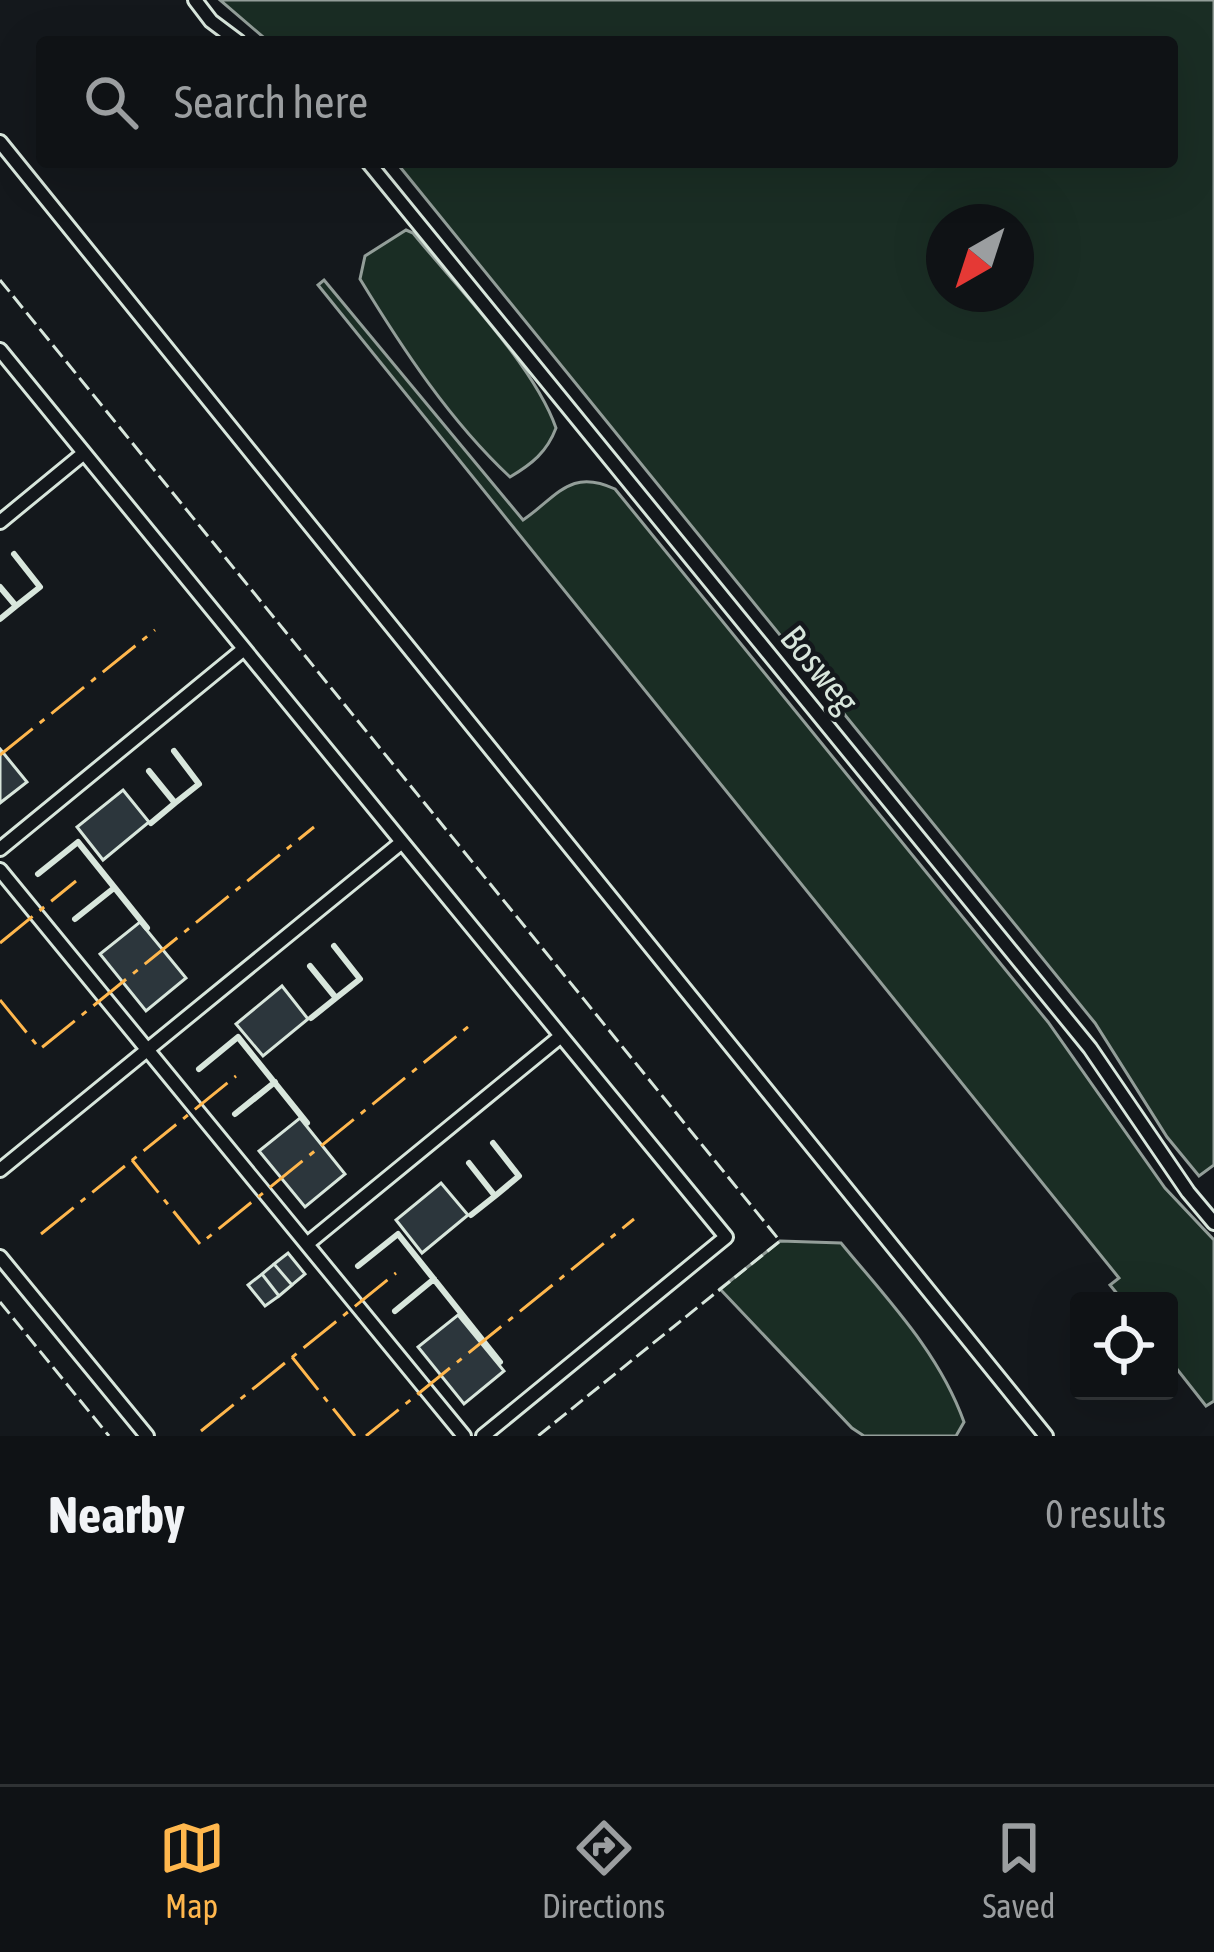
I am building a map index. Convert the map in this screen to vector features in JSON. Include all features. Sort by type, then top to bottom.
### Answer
[{"type":"lane","points":[[195,0],[231,36]]},
{"type":"lane","points":[[0,142],[1046,1436]]},
{"type":"lane","name":"Bosweg","points":[[373,168],[1090,1048],[1214,1223]]},
{"type":"lane","points":[[0,350],[726,1237],[483,1436]]},
{"type":"lane","points":[[0,523],[84,454]]},
{"type":"lane","points":[[0,849],[244,649]]},
{"type":"lane","points":[[0,1170],[402,842]]},
{"type":"lane","points":[[0,870],[464,1436]]},
{"type":"lane","points":[[307,1244],[561,1036]]},
{"type":"lane","points":[[0,1257],[147,1436]]},
{"type":"green space","points":[[220,0],[1214,0],[1214,1165],[1199,1176],[1167,1137],[1095,1023],[401,168],[1178,168],[1178,36],[262,36]]},
{"type":"green space","points":[[406,230],[512,353],[556,428],[538,457],[510,477],[428,383],[360,279],[365,256]]},
{"type":"green space","points":[[324,280],[523,520],[575,483],[600,483],[615,489],[1048,1022],[1165,1188],[1214,1240],[1214,1401],[1206,1406],[1178,1370],[1178,1292],[1116,1292],[1110,1285],[1119,1278],[318,285]]},
{"type":"green space","points":[[780,1241],[841,1243],[941,1372],[964,1422],[956,1436],[864,1436],[720,1289]]},
{"type":"building","points":[[0,749],[27,782],[0,803]]},
{"type":"building","points":[[123,790],[149,822],[103,860],[77,827]]},
{"type":"building","points":[[140,922],[186,978],[146,1011],[100,954]]},
{"type":"building","points":[[282,986],[308,1019],[263,1056],[236,1024]]},
{"type":"building","points":[[300,1118],[345,1174],[305,1207],[259,1151]]},
{"type":"building","points":[[441,1183],[468,1215],[422,1253],[396,1220]]},
{"type":"building","points":[[288,1253],[305,1274],[292,1285],[274,1264]]},
{"type":"building","points":[[274,1264],[292,1285],[279,1296],[262,1274]]},
{"type":"building","points":[[262,1274],[279,1296],[265,1306],[248,1285]]},
{"type":"building","points":[[458,1315],[504,1371],[464,1404],[418,1347]]},
{"type":"fence","points":[[0,280],[780,1241],[538,1436]]},
{"type":"fence","points":[[0,1302],[109,1436]]},
{"type":"wall","points":[[14,554],[40,587],[16,606]]},
{"type":"wall","points":[[0,587],[16,606],[0,619]]},
{"type":"wall","points":[[174,751],[199,784],[175,803]]},
{"type":"wall","points":[[149,771],[175,803],[151,823]]},
{"type":"wall","points":[[38,874],[78,842],[147,928]]},
{"type":"wall","points":[[75,919],[114,888]]},
{"type":"wall","points":[[334,946],[360,979],[336,998]]},
{"type":"wall","points":[[310,966],[336,998],[311,1018]]},
{"type":"wall","points":[[199,1069],[238,1037],[307,1123]]},
{"type":"wall","points":[[235,1114],[275,1082]]},
{"type":"wall","points":[[493,1143],[519,1176],[495,1196]]},
{"type":"wall","points":[[469,1163],[495,1196],[471,1215]]},
{"type":"wall","points":[[358,1266],[398,1234],[500,1362]]},
{"type":"wall","points":[[395,1311],[434,1279]]},
{"type":"power","points":[[0,755],[155,630]]},
{"type":"power","points":[[0,1000],[40,1049],[314,827]]},
{"type":"power","points":[[0,943],[76,881]]},
{"type":"power","points":[[132,1160],[200,1244],[474,1022]]},
{"type":"power","points":[[41,1234],[236,1076]]},
{"type":"power","points":[[366,1436],[634,1219]]},
{"type":"power","points":[[201,1431],[396,1273]]},
{"type":"power","points":[[292,1357],[355,1436]]}]
